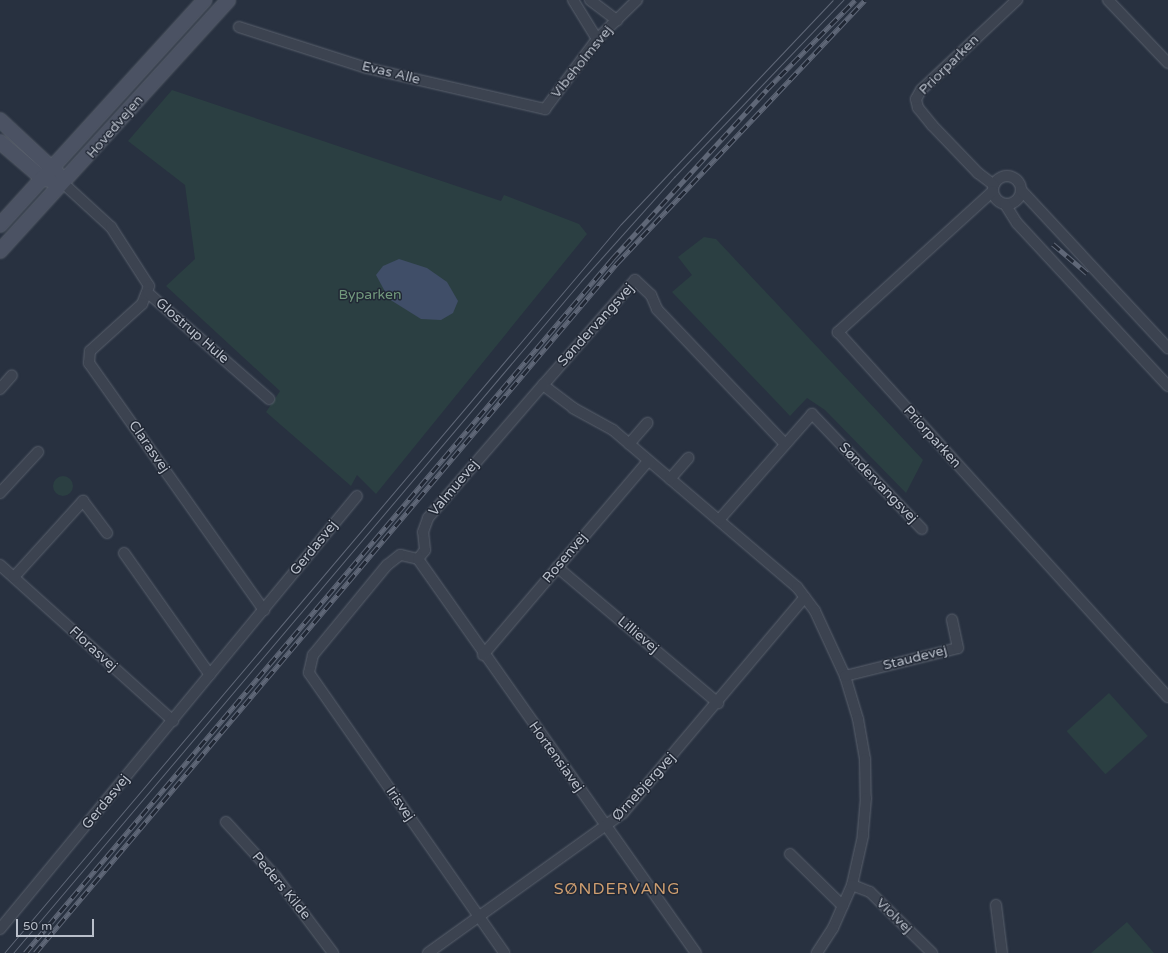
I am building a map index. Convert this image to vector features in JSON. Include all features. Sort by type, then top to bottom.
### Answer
[{"type":"main road","name":"Hovedvejen","points":[[0,225],[205,0]]},
{"type":"main road","name":"Hovedvejen","points":[[0,251],[64,184],[228,0]]},
{"type":"main road","points":[[0,120],[53,166],[64,184]]},
{"type":"main road","points":[[0,142],[42,178],[64,184]]},
{"type":"street","points":[[573,0],[597,39]]},
{"type":"street","points":[[590,0],[616,20]]},
{"type":"street","name":"Vibeholmsvej","points":[[545,109],[597,39],[637,0]]},
{"type":"street","name":"Priorparken","points":[[1016,0],[921,90],[916,99],[918,108],[932,125],[994,188],[838,332],[1168,697]]},
{"type":"street","points":[[1108,0],[1168,63]]},
{"type":"street","name":"Evas Alle","points":[[239,27],[367,68],[545,109]]},
{"type":"street","points":[[1168,348],[1021,190],[1016,179],[1009,176],[1000,178],[994,188],[997,199],[1005,204],[1017,223],[1168,386]]},
{"type":"street","name":"Glostrup Hule","points":[[64,184],[111,227],[147,281],[148,293],[269,399]]},
{"type":"street","points":[[1005,204],[1016,201],[1021,190]]},
{"type":"street","name":"Søndervangsvej","points":[[543,386],[635,280],[650,295],[657,309],[785,444]]},
{"type":"street","name":"Clarasvej","points":[[148,293],[142,304],[90,351],[89,363],[264,610]]},
{"type":"street","points":[[0,389],[12,376]]},
{"type":"street","points":[[543,386],[629,444],[719,520],[805,597],[815,611],[845,676],[862,739],[866,786],[863,836],[852,885],[843,906],[817,953]]},
{"type":"street","name":"Valmuevej","points":[[418,559],[425,550],[424,532],[428,518],[543,386]]},
{"type":"street","name":"Søndervangsvej","points":[[719,520],[812,414],[922,529]]},
{"type":"street","points":[[629,444],[647,423]]},
{"type":"street","points":[[0,493],[38,452]]},
{"type":"street","points":[[670,479],[688,458]]},
{"type":"street","name":"Rosenvej","points":[[483,655],[648,461]]},
{"type":"street","name":"Gerdasvej","points":[[0,929],[357,496]]},
{"type":"street","points":[[14,577],[83,501],[107,533]]},
{"type":"street","points":[[124,553],[210,675]]},
{"type":"street","name":"Irisvej","points":[[418,559],[408,555],[394,558],[316,652],[309,664],[311,677],[504,953]]},
{"type":"street","name":"Hortensiavej","points":[[418,559],[483,655],[696,953]]},
{"type":"street","name":"Florasvej","points":[[0,565],[172,721]]},
{"type":"street","name":"Lillievej","points":[[557,567],[718,703]]},
{"type":"street","name":"Ørnebjergvej","points":[[428,953],[607,827],[718,703],[805,597]]},
{"type":"street","name":"Staudevej","points":[[845,676],[958,648],[952,620]]},
{"type":"street","name":"Peders Kilde","points":[[226,822],[276,877],[333,953]]},
{"type":"street","points":[[790,854],[843,906]]},
{"type":"street","name":"Violvej","points":[[852,885],[870,892],[932,953]]},
{"type":"street","points":[[996,905],[1002,953]]},
{"type":"green space","name":"Byparken","points":[[172,90],[501,201],[504,195],[579,224],[587,234],[376,494],[357,475],[351,486],[266,412],[280,391],[166,286],[195,259],[185,185],[128,141]]},
{"type":"green space","points":[[704,237],[716,239],[923,460],[906,493],[825,410],[807,398],[790,416],[672,292],[692,275],[678,257]]},
{"type":"green space","points":[[63,476],[70,479],[73,486],[70,493],[63,496],[56,493],[53,486],[56,479]]},
{"type":"green space","points":[[1109,693],[1148,736],[1105,774],[1067,731]]},
{"type":"green space","points":[[1127,922],[1154,953],[1091,953]]},
{"type":"water","points":[[399,259],[427,268],[447,282],[458,301],[453,313],[441,320],[421,319],[389,299],[376,275],[383,266]]},
{"type":"tram line","points":[[4,953],[621,224],[833,0]]},
{"type":"tram line","points":[[13,953],[581,281],[674,177],[843,0]]},
{"type":"railway","points":[[25,953],[612,259],[767,89],[855,0]]},
{"type":"railway","points":[[35,953],[617,263],[865,0]]},
{"type":"railway","points":[[1053,244],[1087,273]]},
{"type":"district","name":"SØNDERVANG","points":[[617,889]]}]
